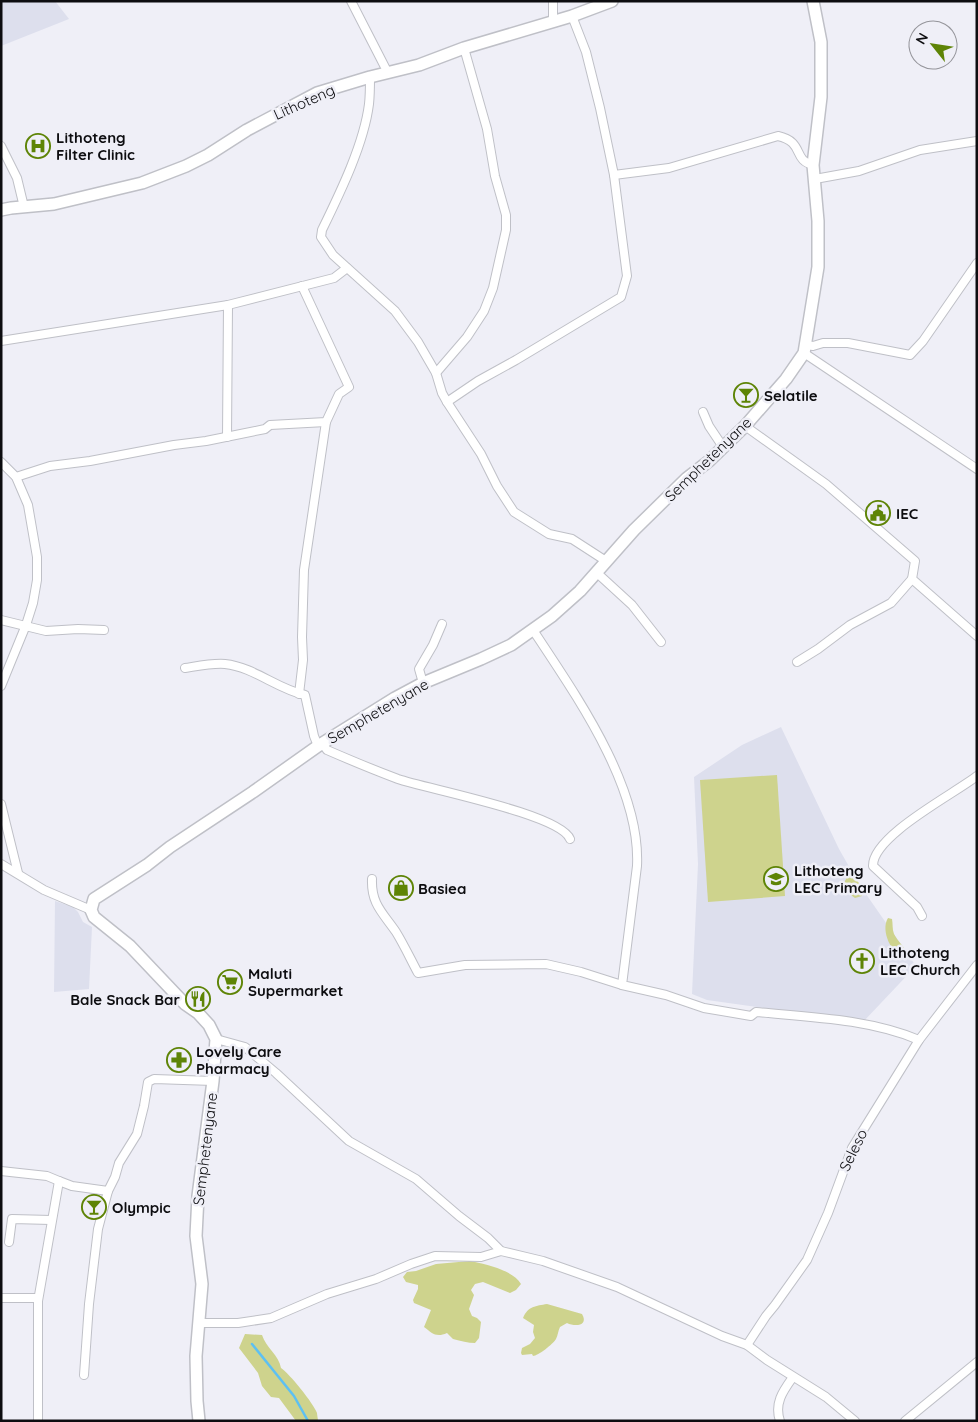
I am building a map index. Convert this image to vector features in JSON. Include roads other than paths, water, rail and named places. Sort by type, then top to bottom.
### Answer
[{"type":"main road","name":"Lithoteng","points":[[1,210],[54,204],[142,183],[186,166],[208,155],[247,130],[317,93],[419,65],[464,48],[553,20],[572,16],[612,1]]},
{"type":"main road","name":"Semphetenyane","points":[[91,910],[94,899],[148,865],[170,847],[253,792],[320,744],[423,683],[481,660],[511,645],[552,616],[580,591],[606,561],[687,478],[709,461],[745,426],[780,386],[805,349],[818,268],[818,221],[813,165],[821,89],[821,42],[813,1]]},
{"type":"main road","points":[[91,910],[94,916],[130,946],[178,998],[209,1025],[216,1039]]},
{"type":"main road","name":"Semphetenyane","points":[[199,1421],[196,1383],[202,1284],[196,1236],[198,1196],[213,1081],[216,1039]]},
{"type":"street","points":[[351,1],[388,73]]},
{"type":"street","points":[[553,20],[554,1]]},
{"type":"street","points":[[447,402],[478,381],[621,297],[627,276],[614,175],[586,52],[572,16]]},
{"type":"street","points":[[436,373],[467,337],[484,312],[493,288],[506,230],[506,215],[495,176],[487,130],[464,48]]},
{"type":"street","points":[[370,77],[369,104],[364,127],[339,196],[322,230],[321,237],[333,255],[395,312],[418,342],[436,373],[447,402],[514,512],[549,534],[572,539],[606,561]]},
{"type":"street","points":[[614,175],[669,168],[778,136],[788,138],[798,148],[801,159],[813,165]]},
{"type":"street","points":[[815,179],[859,171],[920,150],[977,140]]},
{"type":"street","points":[[1,146],[17,178],[24,207]]},
{"type":"street","points":[[805,349],[823,343],[848,343],[910,355],[924,341],[973,274],[977,263]]},
{"type":"street","points":[[1,341],[228,306],[334,278],[347,268]]},
{"type":"street","points":[[299,694],[303,660],[304,570],[326,422],[339,394],[349,387],[302,286]]},
{"type":"street","points":[[227,438],[228,306]]},
{"type":"street","points":[[805,349],[977,469]]},
{"type":"street","points":[[703,412],[709,426],[723,447]]},
{"type":"street","points":[[16,476],[50,466],[227,438],[265,430],[270,426],[326,422]]},
{"type":"street","points":[[745,426],[826,484],[915,561],[912,579],[891,603],[850,625],[797,662]]},
{"type":"street","points":[[1,462],[16,476],[28,505],[36,557],[37,580],[34,603],[1,686]]},
{"type":"street","points":[[596,572],[632,605],[661,642]]},
{"type":"street","points":[[912,579],[977,636]]},
{"type":"street","points":[[1,620],[46,631],[104,630]]},
{"type":"street","points":[[423,683],[419,668],[433,645],[442,624]]},
{"type":"street","points":[[533,630],[598,733],[623,786],[635,834],[637,866],[622,984]]},
{"type":"street","points":[[185,668],[223,664],[235,666],[290,692],[305,695],[314,736],[327,750],[400,780],[482,801],[549,824],[564,831],[570,839]]},
{"type":"street","points":[[922,916],[918,908],[873,866],[873,859],[877,851],[901,827],[977,776]]},
{"type":"street","points":[[1,804],[18,873]]},
{"type":"street","points":[[1,864],[44,890],[91,910]]},
{"type":"street","points":[[372,879],[372,892],[381,913],[396,932],[418,973],[465,965],[546,964],[581,972],[704,1008],[751,1016],[756,1012],[865,1025],[898,1032],[919,1040]]},
{"type":"street","name":"Seleso","points":[[748,1345],[766,1316],[807,1260],[828,1213],[852,1148],[919,1040],[977,965]]},
{"type":"street","points":[[216,1039],[244,1047],[276,1073],[349,1140],[416,1179],[488,1238],[501,1251]]},
{"type":"street","points":[[84,1375],[89,1304],[98,1229],[118,1163],[137,1134],[148,1082],[154,1078],[213,1081]]},
{"type":"street","points":[[1,1171],[47,1176],[72,1186],[108,1191]]},
{"type":"street","points":[[38,1421],[38,1298],[59,1181]]},
{"type":"street","points":[[9,1242],[12,1219],[51,1220]]},
{"type":"street","points":[[199,1323],[238,1323],[271,1318],[327,1294],[376,1279],[435,1256],[481,1257],[501,1251],[543,1261],[617,1287],[722,1336],[748,1345],[793,1377],[826,1397],[856,1421]]},
{"type":"street","points":[[1,1298],[38,1298]]},
{"type":"street","points":[[905,1421],[977,1362]]},
{"type":"street","points":[[780,1421],[777,1412],[778,1401],[793,1377]]},
{"type":"waterway","points":[[252,1344],[294,1396],[308,1421]]},
{"type":"place","name":"Lithoteng Filter Clinic","points":[[38,146]]},
{"type":"place","name":"Selatile","points":[[746,395]]},
{"type":"place","name":"IEC","points":[[878,513]]},
{"type":"place","name":"Lithoteng LEC Primary","points":[[776,879]]},
{"type":"place","name":"Basiea","points":[[401,888]]},
{"type":"place","name":"Lithoteng LEC Church","points":[[862,961]]},
{"type":"place","name":"Maluti Supermarket","points":[[230,982]]},
{"type":"place","name":"Bale Snack Bar","points":[[198,999]]},
{"type":"place","name":"Lovely Care Pharmacy","points":[[179,1060]]},
{"type":"place","name":"Olympic","points":[[94,1207]]}]
